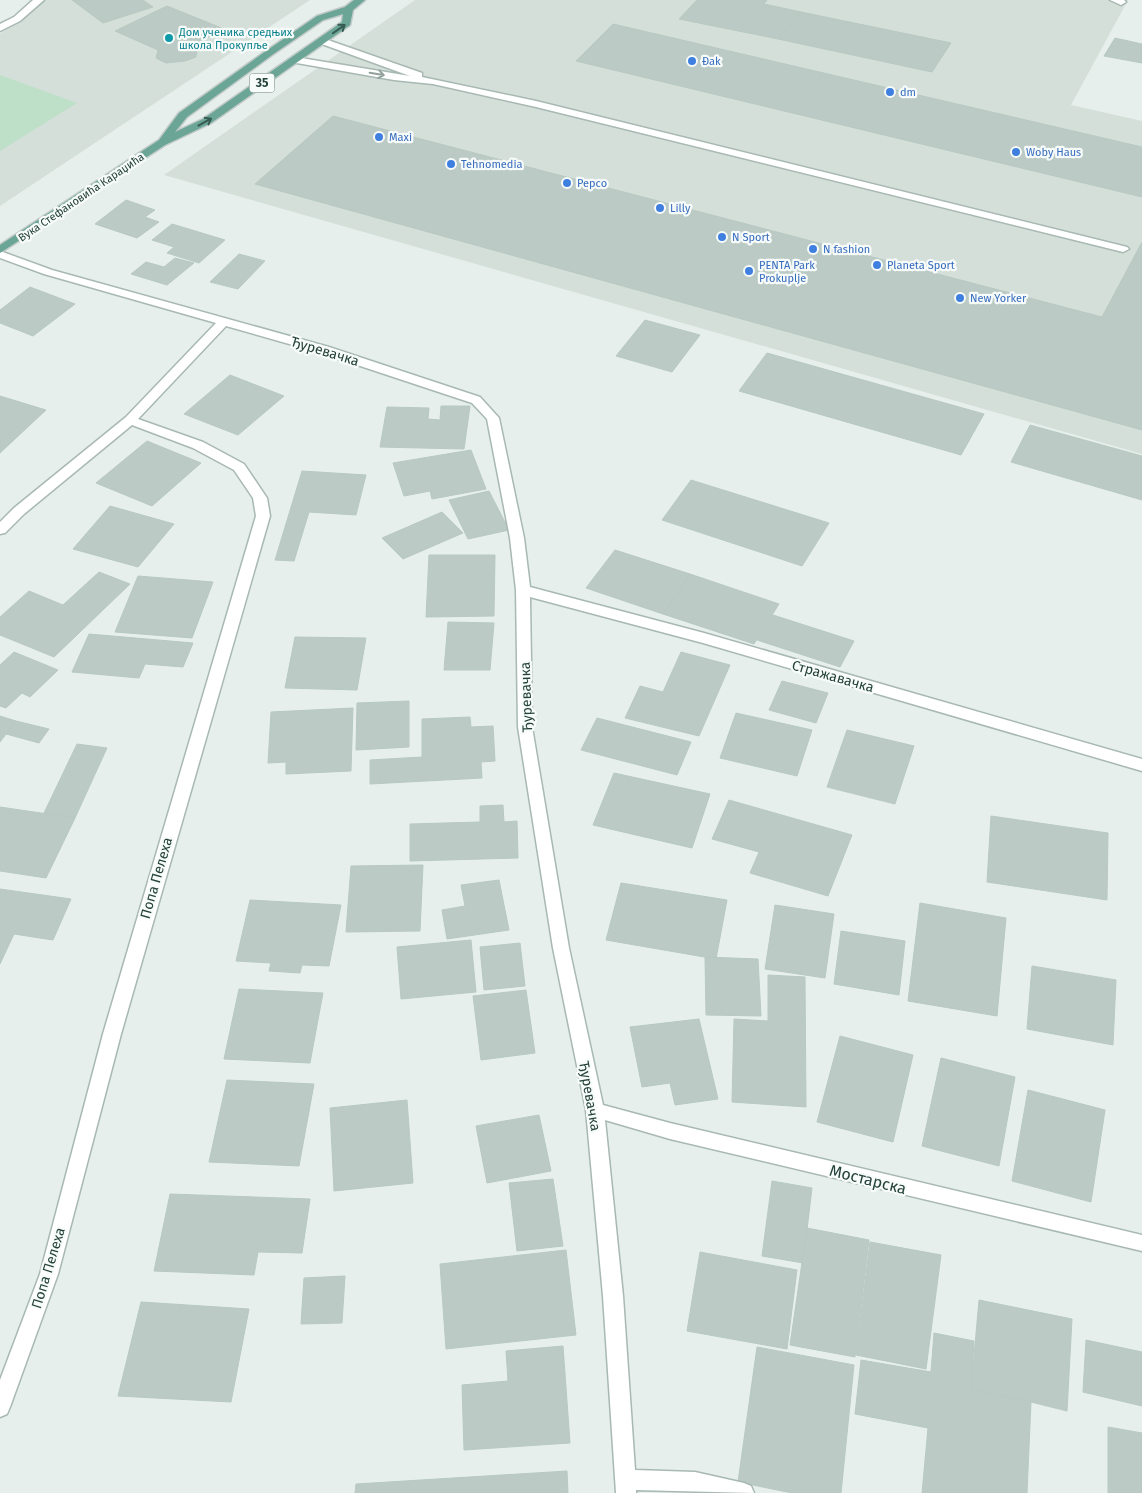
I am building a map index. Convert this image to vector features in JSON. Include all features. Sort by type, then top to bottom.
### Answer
[{"type":"main road","name":"Вука Стефановића Караџића","points":[[161,143],[183,115],[320,18],[348,8],[360,0]]},
{"type":"main road","name":"Вука Стефановића Караџића","points":[[0,250],[161,143],[207,121],[295,60],[347,23],[348,8]]},
{"type":"street","points":[[0,28],[17,19],[39,0]]},
{"type":"street","points":[[322,41],[402,68],[433,81]]},
{"type":"street","points":[[295,60],[394,77],[433,81],[536,104],[1123,249]]},
{"type":"street","name":"Ђуревачка","points":[[0,254],[48,272],[325,350],[476,400],[493,418],[507,480],[517,538],[523,590],[526,727],[561,948],[595,1110],[613,1296],[626,1486]]},
{"type":"street","points":[[0,530],[19,510],[130,420],[223,322]]},
{"type":"street","name":"Попа Пелеха","points":[[0,1407],[49,1274],[115,1024],[263,516],[260,498],[239,467],[198,445],[130,420]]},
{"type":"street","name":"Стражавачка","points":[[523,590],[704,638],[1142,765]]},
{"type":"street","name":"Мостарска","points":[[595,1110],[679,1134],[1142,1242]]},
{"type":"street","points":[[626,1486],[695,1482],[744,1493]]},
{"type":"shaded area","points":[[44,0],[310,0],[0,206],[0,34]]},
{"type":"shaded area","points":[[415,0],[1128,0],[1071,105],[1142,121],[1142,454],[164,175]]},
{"type":"green space","points":[[0,75],[77,103],[0,151]]},
{"type":"building","points":[[72,0],[143,0],[153,7],[103,23]]},
{"type":"building","points":[[697,0],[767,0],[764,4],[801,12],[778,39],[679,19]]},
{"type":"building","name":"Дом ученика средњих школа Прокупље","points":[[167,6],[224,29],[193,45],[197,47],[196,57],[185,61],[166,63],[156,58],[158,50],[115,31]]},
{"type":"building","points":[[801,12],[951,43],[932,72],[778,39]]},
{"type":"building","points":[[613,24],[1142,147],[1142,197],[576,61]]},
{"type":"building","points":[[1115,38],[1142,44],[1142,63],[1104,56]]},
{"type":"building","name":"PENTA Park Prokuplje","points":[[333,116],[1102,317],[1142,242],[1142,430],[255,184]]},
{"type":"building","points":[[126,200],[155,210],[145,217],[159,222],[137,238],[95,224]]},
{"type":"building","points":[[172,224],[225,240],[199,263],[167,253],[174,247],[152,240]]},
{"type":"building","points":[[239,254],[265,261],[238,289],[210,282]]},
{"type":"building","points":[[175,258],[194,263],[167,285],[131,274],[146,262],[164,267]]},
{"type":"building","points":[[30,287],[75,304],[33,336],[0,323],[0,310]]},
{"type":"building","points":[[645,320],[700,335],[672,372],[616,356]]},
{"type":"building","points":[[767,353],[984,414],[961,455],[739,391]]},
{"type":"building","points":[[230,375],[284,396],[238,435],[184,414]]},
{"type":"building","points":[[0,396],[46,410],[0,453]]},
{"type":"building","points":[[441,406],[470,406],[464,449],[380,447],[387,407],[429,408],[428,419],[440,420]]},
{"type":"building","points":[[1030,425],[1142,456],[1142,500],[1011,462]]},
{"type":"building","points":[[147,441],[201,463],[152,506],[96,483]]},
{"type":"building","points":[[471,450],[486,489],[432,499],[430,491],[404,496],[393,463]]},
{"type":"building","points":[[302,471],[366,475],[356,515],[309,512],[294,561],[275,560]]},
{"type":"building","points":[[691,480],[829,523],[802,566],[662,520]]},
{"type":"building","points":[[489,491],[509,530],[468,539],[449,500]]},
{"type":"building","points":[[110,506],[174,524],[138,567],[73,549]]},
{"type":"building","points":[[442,512],[463,533],[403,559],[382,538]]},
{"type":"building","points":[[615,550],[690,574],[663,614],[586,588]]},
{"type":"building","points":[[429,555],[495,555],[494,616],[426,617]]},
{"type":"building","points":[[99,572],[130,584],[54,657],[0,635],[0,617],[29,591],[63,605]]},
{"type":"building","points":[[690,574],[779,604],[754,644],[663,614]]},
{"type":"building","points":[[138,576],[213,582],[192,638],[115,632]]},
{"type":"building","points":[[773,615],[854,641],[840,667],[757,640]]},
{"type":"building","points":[[448,622],[494,623],[490,670],[444,670]]},
{"type":"building","points":[[89,634],[193,643],[183,667],[145,664],[139,678],[72,672]]},
{"type":"building","points":[[295,637],[366,638],[357,690],[285,688]]},
{"type":"building","points":[[14,652],[58,670],[30,697],[22,693],[6,708],[0,706],[0,665]]},
{"type":"building","points":[[681,652],[730,665],[699,736],[625,718],[640,686],[663,692]]},
{"type":"building","points":[[782,681],[828,693],[816,723],[769,710]]},
{"type":"building","points":[[409,701],[409,747],[356,750],[357,703]]},
{"type":"building","points":[[353,708],[351,771],[286,774],[286,762],[268,763],[271,712]]},
{"type":"building","points":[[736,713],[812,730],[797,776],[720,758]]},
{"type":"building","points":[[0,716],[16,721],[0,742]]},
{"type":"building","points":[[470,717],[471,727],[493,726],[495,761],[481,762],[482,778],[370,784],[370,760],[422,757],[422,719]]},
{"type":"building","points":[[597,718],[691,742],[677,775],[581,750]]},
{"type":"building","points":[[16,721],[49,729],[39,743],[6,734]]},
{"type":"building","points":[[847,730],[914,746],[895,804],[827,787]]},
{"type":"building","points":[[77,744],[107,748],[75,818],[44,813]]},
{"type":"building","points":[[614,773],[710,794],[692,848],[593,825]]},
{"type":"building","points":[[729,800],[852,835],[828,896],[750,873],[759,852],[712,839]]},
{"type":"building","points":[[503,805],[504,822],[517,821],[518,858],[410,861],[410,824],[480,822],[480,806]]},
{"type":"building","points":[[0,807],[75,818],[46,878],[0,871]]},
{"type":"building","points":[[991,816],[1108,833],[1107,900],[987,882]]},
{"type":"building","points":[[423,865],[420,931],[346,932],[351,866]]},
{"type":"building","points":[[499,880],[509,930],[447,939],[442,910],[465,906],[461,885]]},
{"type":"building","points":[[621,883],[727,900],[716,959],[606,940]]},
{"type":"building","points":[[0,889],[71,899],[53,940],[14,934],[0,964]]},
{"type":"building","points":[[250,900],[341,905],[329,966],[302,965],[300,973],[269,971],[271,963],[236,961]]},
{"type":"building","points":[[920,903],[1006,918],[997,1016],[908,1001]]},
{"type":"building","points":[[775,905],[834,914],[825,978],[765,969]]},
{"type":"building","points":[[841,931],[905,941],[899,995],[834,984]]},
{"type":"building","points":[[471,940],[476,992],[401,999],[397,947]]},
{"type":"building","points":[[520,943],[525,986],[484,990],[480,947]]},
{"type":"building","points":[[705,957],[758,959],[761,1016],[706,1015]]},
{"type":"building","points":[[1032,966],[1116,980],[1113,1045],[1027,1029]]},
{"type":"building","points":[[768,975],[805,977],[806,1107],[732,1102],[734,1019],[768,1021]]},
{"type":"building","points":[[239,989],[323,993],[310,1063],[224,1059]]},
{"type":"building","points":[[526,990],[535,1053],[481,1060],[473,996]]},
{"type":"building","points":[[699,1019],[718,1099],[675,1105],[670,1083],[642,1087],[630,1027]]},
{"type":"building","points":[[840,1036],[913,1055],[893,1142],[817,1122]]},
{"type":"building","points":[[941,1058],[1015,1077],[999,1166],[922,1146]]},
{"type":"building","points":[[227,1080],[314,1084],[299,1166],[209,1162]]},
{"type":"building","points":[[1028,1090],[1105,1110],[1091,1202],[1012,1181]]},
{"type":"building","points":[[407,1100],[413,1183],[334,1191],[330,1108]]},
{"type":"building","points":[[539,1115],[551,1171],[487,1183],[476,1126]]},
{"type":"building","points":[[553,1179],[563,1246],[517,1251],[509,1183]]},
{"type":"building","points":[[772,1181],[812,1188],[803,1263],[762,1256]]},
{"type":"building","points":[[170,1194],[310,1199],[302,1253],[258,1252],[254,1275],[154,1271]]},
{"type":"building","points":[[807,1228],[869,1240],[855,1357],[790,1345]]},
{"type":"building","points":[[870,1242],[941,1255],[926,1369],[856,1355]]},
{"type":"building","points":[[566,1250],[576,1335],[446,1349],[440,1264]]},
{"type":"building","points":[[700,1252],[797,1270],[787,1349],[687,1331]]},
{"type":"building","points":[[345,1276],[342,1323],[301,1324],[304,1278]]},
{"type":"building","points":[[979,1300],[1072,1319],[1067,1411],[971,1390]]},
{"type":"building","points":[[141,1302],[249,1309],[231,1402],[118,1396]]},
{"type":"building","points":[[934,1333],[974,1341],[971,1390],[1031,1402],[1027,1493],[922,1493],[928,1428],[855,1414],[861,1360],[931,1372]]},
{"type":"building","points":[[1086,1340],[1142,1352],[1142,1406],[1083,1392]]},
{"type":"building","points":[[563,1346],[570,1443],[464,1450],[462,1385],[508,1381],[506,1351]]},
{"type":"building","points":[[757,1347],[854,1365],[841,1493],[792,1493],[738,1482]]},
{"type":"building","points":[[1108,1427],[1142,1433],[1142,1493],[1108,1493]]},
{"type":"building","points":[[567,1471],[568,1493],[355,1493],[356,1484]]},
{"type":"place","name":"Дом ученика средњих школа Прокупље","points":[[169,38]]},
{"type":"place","name":"Đak","points":[[692,61]]},
{"type":"place","name":"dm","points":[[890,92]]},
{"type":"place","name":"Maxi","points":[[379,137]]},
{"type":"place","name":"Woby Haus","points":[[1016,152]]},
{"type":"place","name":"Tehnomedia","points":[[451,164]]},
{"type":"place","name":"Pepco","points":[[567,183]]},
{"type":"place","name":"Lilly","points":[[660,208]]},
{"type":"place","name":"N Sport","points":[[722,237]]},
{"type":"place","name":"N fashion","points":[[813,249]]},
{"type":"place","name":"Planeta Sport","points":[[877,265]]},
{"type":"place","name":"PENTA Park Prokuplje","points":[[749,271]]},
{"type":"place","name":"New Yorker","points":[[960,298]]}]
